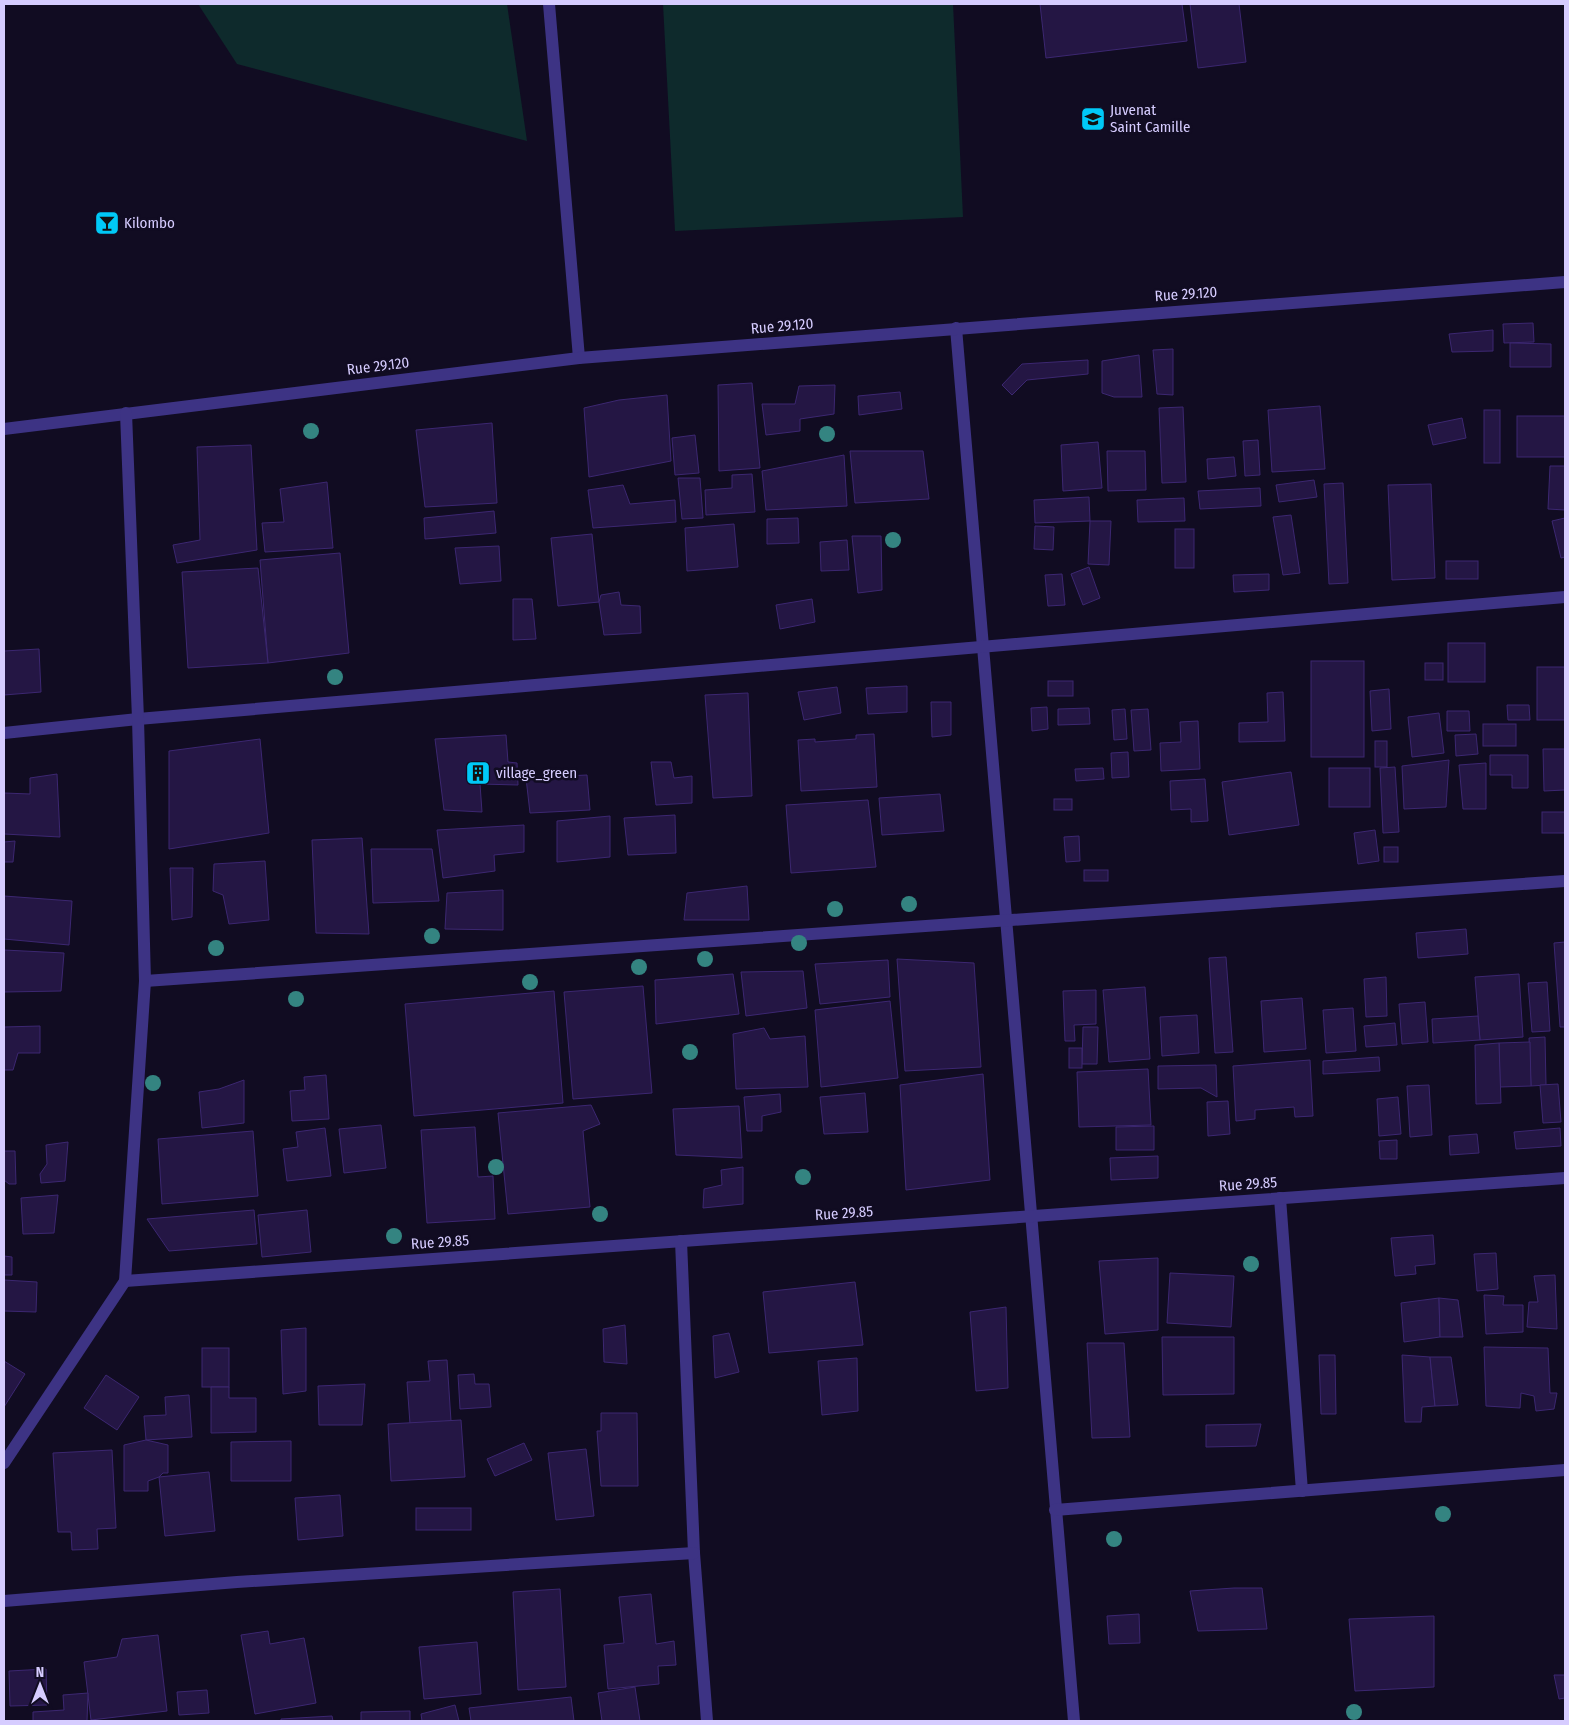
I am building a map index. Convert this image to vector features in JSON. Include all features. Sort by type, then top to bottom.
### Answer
[{"type":"street","points":[[549,4],[578,358]]},
{"type":"street","name":"Rue 29.120","points":[[4,429],[578,358],[1565,282]]},
{"type":"street","points":[[956,328],[1074,1721]]},
{"type":"street","points":[[4,1464],[125,1281],[145,981],[138,719],[126,413]]},
{"type":"street","points":[[4,733],[138,719],[1565,597]]},
{"type":"street","points":[[145,981],[1565,881]]},
{"type":"street","name":"Rue 29.85","points":[[125,1281],[1565,1178]]},
{"type":"street","points":[[1280,1198],[1302,1491]]},
{"type":"street","points":[[681,1240],[694,1553],[707,1721]]},
{"type":"street","points":[[1055,1510],[1565,1470]]},
{"type":"street","points":[[4,1601],[237,1582],[694,1553]]},
{"type":"green space","points":[[198,4],[507,4],[527,141],[237,64]]},
{"type":"green space","points":[[663,4],[953,4],[963,217],[675,231]]},
{"type":"building","points":[[1040,4],[1182,4],[1187,41],[1046,58]]},
{"type":"building","points":[[1190,4],[1239,4],[1246,62],[1198,68]]},
{"type":"building","points":[[1533,323],[1534,342],[1504,343],[1503,324]]},
{"type":"building","points":[[1493,330],[1493,351],[1452,352],[1449,334]]},
{"type":"building","points":[[1510,343],[1551,344],[1551,367],[1510,367]]},
{"type":"building","points":[[1173,349],[1173,395],[1157,394],[1153,350]]},
{"type":"building","points":[[1139,355],[1142,397],[1114,397],[1102,393],[1102,361]]},
{"type":"building","points":[[1088,360],[1088,374],[1027,380],[1012,395],[1002,385],[1022,364]]},
{"type":"building","points":[[752,383],[760,468],[719,471],[718,385]]},
{"type":"building","points":[[835,385],[834,414],[800,419],[800,431],[766,435],[762,404],[795,404],[799,386]]},
{"type":"building","points":[[900,392],[902,409],[859,415],[858,396]]},
{"type":"building","points":[[667,395],[671,461],[589,477],[584,408],[619,400]]},
{"type":"building","points":[[1320,406],[1325,469],[1272,472],[1268,410]]},
{"type":"building","points":[[1183,407],[1186,482],[1162,483],[1159,408]]},
{"type":"building","points":[[1484,410],[1500,410],[1500,463],[1484,463]]},
{"type":"building","points":[[1517,416],[1565,416],[1565,457],[1517,457]]},
{"type":"building","points":[[1462,418],[1466,438],[1433,445],[1428,425]]},
{"type":"building","points":[[492,423],[497,503],[425,507],[416,430]]},
{"type":"building","points":[[695,435],[699,473],[675,475],[672,438]]},
{"type":"building","points":[[1258,440],[1260,475],[1245,476],[1243,441]]},
{"type":"building","points":[[1098,442],[1102,488],[1063,491],[1061,445]]},
{"type":"building","points":[[251,445],[257,550],[177,563],[173,545],[200,540],[197,447]]},
{"type":"building","points":[[850,451],[923,451],[929,499],[855,503]]},
{"type":"building","points":[[1107,451],[1145,451],[1146,490],[1108,491]]},
{"type":"building","points":[[844,455],[847,506],[766,510],[762,471]]},
{"type":"building","points":[[1234,457],[1236,476],[1208,479],[1207,459]]},
{"type":"building","points":[[1550,466],[1565,466],[1565,510],[1548,509]]},
{"type":"building","points":[[752,474],[755,512],[706,515],[705,490],[732,488],[732,475]]},
{"type":"building","points":[[678,478],[700,478],[703,518],[682,519]]},
{"type":"building","points":[[1314,480],[1317,497],[1279,502],[1276,485]]},
{"type":"building","points":[[327,482],[333,548],[265,552],[262,523],[284,522],[280,489]]},
{"type":"building","points":[[1343,483],[1348,583],[1329,584],[1324,484]]},
{"type":"building","points":[[1431,484],[1435,578],[1392,580],[1388,485]]},
{"type":"building","points":[[623,485],[630,504],[675,500],[676,522],[593,528],[588,490]]},
{"type":"building","points":[[1260,488],[1261,506],[1200,509],[1198,491]]},
{"type":"building","points":[[1089,497],[1090,521],[1035,523],[1034,500]]},
{"type":"building","points":[[1184,498],[1185,521],[1138,522],[1137,500]]},
{"type":"building","points":[[494,511],[496,533],[425,539],[424,518]]},
{"type":"building","points":[[1291,515],[1300,573],[1283,575],[1273,517]]},
{"type":"building","points":[[798,518],[799,543],[767,544],[767,519]]},
{"type":"building","points":[[1565,518],[1565,557],[1561,558],[1552,521]]},
{"type":"building","points":[[1090,521],[1111,521],[1109,565],[1088,564]]},
{"type":"building","points":[[734,524],[738,567],[687,571],[685,528]]},
{"type":"building","points":[[1035,526],[1054,527],[1053,550],[1034,549]]},
{"type":"building","points":[[1175,529],[1194,529],[1194,568],[1175,568]]},
{"type":"building","points":[[592,534],[599,602],[558,606],[551,538]]},
{"type":"building","points":[[852,536],[881,536],[882,590],[858,593]]},
{"type":"building","points":[[847,540],[849,570],[821,571],[820,542]]},
{"type":"building","points":[[499,546],[501,581],[460,584],[455,548]]},
{"type":"building","points":[[340,553],[349,653],[268,663],[260,560]]},
{"type":"building","points":[[1446,561],[1478,561],[1478,579],[1446,579]]},
{"type":"building","points":[[1089,567],[1100,598],[1083,605],[1071,574]]},
{"type":"building","points":[[258,568],[268,663],[188,668],[182,572]]},
{"type":"building","points":[[1062,574],[1065,605],[1048,606],[1045,575]]},
{"type":"building","points":[[1269,574],[1269,590],[1234,592],[1233,575]]},
{"type":"building","points":[[619,592],[621,605],[640,606],[641,633],[604,635],[599,602],[601,595]]},
{"type":"building","points":[[513,599],[532,599],[536,639],[513,640]]},
{"type":"building","points":[[812,599],[815,622],[780,629],[776,605]]},
{"type":"building","points":[[1448,643],[1485,643],[1485,682],[1448,682]]},
{"type":"building","points":[[39,649],[41,692],[4,695],[4,651]]},
{"type":"building","points":[[1311,661],[1364,661],[1364,757],[1311,757]]},
{"type":"building","points":[[1425,663],[1443,663],[1443,680],[1425,680]]},
{"type":"building","points":[[1537,667],[1565,667],[1565,720],[1537,720]]},
{"type":"building","points":[[1048,681],[1073,681],[1073,696],[1048,696]]},
{"type":"building","points":[[907,686],[907,712],[868,714],[866,688]]},
{"type":"building","points":[[837,687],[841,713],[804,720],[798,692]]},
{"type":"building","points":[[1389,689],[1391,729],[1372,731],[1370,691]]},
{"type":"building","points":[[1283,692],[1285,741],[1239,742],[1239,723],[1268,722],[1267,693]]},
{"type":"building","points":[[748,693],[752,796],[713,798],[705,695]]},
{"type":"building","points":[[931,702],[951,702],[951,735],[932,737]]},
{"type":"building","points":[[1507,705],[1529,705],[1530,720],[1508,720]]},
{"type":"building","points":[[1047,707],[1048,729],[1032,731],[1031,708]]},
{"type":"building","points":[[1089,708],[1090,724],[1058,725],[1058,709]]},
{"type":"building","points":[[1125,709],[1127,739],[1114,740],[1112,710]]},
{"type":"building","points":[[1148,709],[1151,750],[1134,751],[1131,710]]},
{"type":"building","points":[[1447,711],[1469,711],[1470,731],[1447,731]]},
{"type":"building","points":[[1439,713],[1444,753],[1412,757],[1408,717]]},
{"type":"building","points":[[1198,721],[1200,769],[1161,771],[1160,743],[1181,742],[1180,722]]},
{"type":"building","points":[[1483,724],[1516,724],[1516,746],[1483,746]]},
{"type":"building","points":[[874,734],[877,787],[801,791],[798,740],[815,739],[815,742],[856,739],[856,735]]},
{"type":"building","points":[[1476,734],[1478,754],[1456,756],[1455,735]]},
{"type":"building","name":"village_green","points":[[506,735],[508,762],[517,763],[518,785],[480,784],[482,812],[444,810],[435,739]]},
{"type":"building","points":[[260,739],[269,833],[169,849],[169,751]]},
{"type":"building","points":[[1375,741],[1387,741],[1387,767],[1375,767]]},
{"type":"building","points":[[1543,749],[1565,749],[1565,790],[1544,791]]},
{"type":"building","points":[[1128,752],[1129,777],[1112,778],[1111,753]]},
{"type":"building","points":[[1490,755],[1528,755],[1528,788],[1512,788],[1512,775],[1490,775]]},
{"type":"building","points":[[1449,760],[1446,807],[1404,809],[1402,766]]},
{"type":"building","points":[[651,762],[671,762],[674,778],[692,776],[692,803],[656,805]]},
{"type":"building","points":[[1486,763],[1486,809],[1463,809],[1459,765]]},
{"type":"building","points":[[1395,767],[1399,832],[1383,833],[1380,768]]},
{"type":"building","points":[[1103,768],[1104,779],[1076,781],[1075,769]]},
{"type":"building","points":[[1329,768],[1370,768],[1370,807],[1329,807]]},
{"type":"building","points":[[1291,772],[1299,825],[1229,835],[1222,782]]},
{"type":"building","points":[[57,774],[60,837],[4,834],[4,793],[30,794],[30,778]]},
{"type":"building","points":[[587,775],[590,810],[530,813],[526,778]]},
{"type":"building","points":[[1205,779],[1208,821],[1191,822],[1191,809],[1171,810],[1170,781]]},
{"type":"building","points":[[940,794],[944,831],[882,835],[879,798]]},
{"type":"building","points":[[1054,799],[1072,799],[1072,810],[1054,810]]},
{"type":"building","points":[[868,800],[876,867],[791,873],[786,805]]},
{"type":"building","points":[[1542,812],[1565,812],[1565,833],[1542,833]]},
{"type":"building","points":[[675,815],[676,853],[628,855],[624,818]]},
{"type":"building","points":[[610,816],[610,857],[557,862],[557,821]]},
{"type":"building","points":[[524,825],[524,852],[494,855],[495,871],[443,878],[437,830]]},
{"type":"building","points":[[1375,830],[1379,861],[1358,864],[1354,833]]},
{"type":"building","points":[[1079,836],[1080,861],[1066,862],[1064,837]]},
{"type":"building","points":[[362,838],[369,934],[316,933],[312,840]]},
{"type":"building","points":[[15,841],[13,862],[4,862],[4,842]]},
{"type":"building","points":[[1384,847],[1398,847],[1398,862],[1384,862]]},
{"type":"building","points":[[371,849],[432,849],[439,901],[373,903]]},
{"type":"building","points":[[265,861],[269,920],[229,924],[223,895],[213,891],[214,864]]},
{"type":"building","points":[[170,868],[193,868],[192,917],[172,920]]},
{"type":"building","points":[[1084,870],[1108,870],[1108,881],[1084,881]]},
{"type":"building","points":[[747,886],[749,920],[684,920],[687,893]]},
{"type":"building","points":[[503,890],[503,930],[445,929],[447,893]]},
{"type":"building","points":[[4,896],[72,901],[69,945],[4,939]]},
{"type":"building","points":[[1466,929],[1468,954],[1418,958],[1416,933]]},
{"type":"building","points":[[1565,942],[1565,1027],[1560,1027],[1554,943]]},
{"type":"building","points":[[4,950],[64,953],[61,991],[4,992]]},
{"type":"building","points":[[1226,957],[1233,1052],[1215,1053],[1209,958]]},
{"type":"building","points":[[897,959],[974,963],[981,1067],[905,1071]]},
{"type":"building","points":[[888,960],[890,997],[820,1004],[815,964]]},
{"type":"building","points":[[803,971],[807,1008],[746,1016],[741,972]]},
{"type":"building","points":[[733,974],[739,1014],[656,1024],[655,980]]},
{"type":"building","points":[[1519,974],[1523,1037],[1480,1040],[1475,977]]},
{"type":"building","points":[[1386,977],[1387,1016],[1366,1017],[1364,979]]},
{"type":"building","points":[[1547,982],[1550,1031],[1532,1032],[1528,983]]},
{"type":"building","points":[[643,986],[652,1093],[573,1099],[564,992]]},
{"type":"building","points":[[1145,987],[1150,1059],[1109,1062],[1103,990]]},
{"type":"building","points":[[1096,990],[1096,1024],[1074,1025],[1075,1041],[1065,1041],[1063,991]]},
{"type":"building","points":[[554,991],[563,1103],[414,1116],[405,1004]]},
{"type":"building","points":[[1302,998],[1306,1049],[1264,1052],[1261,1001]]},
{"type":"building","points":[[890,1001],[898,1078],[821,1087],[815,1010]]},
{"type":"building","points":[[1425,1002],[1428,1042],[1402,1044],[1399,1004]]},
{"type":"building","points":[[1353,1008],[1356,1051],[1326,1053],[1323,1010]]},
{"type":"building","points":[[1197,1015],[1199,1053],[1162,1056],[1160,1017]]},
{"type":"building","points":[[1478,1016],[1480,1040],[1433,1043],[1432,1019]]},
{"type":"building","points":[[1395,1023],[1397,1045],[1366,1047],[1364,1026]]},
{"type":"building","points":[[40,1026],[40,1053],[18,1053],[13,1070],[4,1070],[4,1027]]},
{"type":"building","points":[[1083,1027],[1098,1027],[1097,1064],[1082,1064]]},
{"type":"building","points":[[764,1028],[770,1039],[805,1036],[808,1087],[736,1089],[733,1034]]},
{"type":"building","points":[[1545,1037],[1546,1085],[1531,1086],[1529,1038]]},
{"type":"building","points":[[1530,1042],[1531,1086],[1500,1087],[1499,1043]]},
{"type":"building","points":[[1499,1043],[1501,1103],[1476,1104],[1475,1045]]},
{"type":"building","points":[[1069,1048],[1082,1048],[1082,1068],[1069,1068]]},
{"type":"building","points":[[1379,1057],[1380,1071],[1323,1074],[1323,1061]]},
{"type":"building","points":[[1310,1060],[1313,1116],[1295,1117],[1294,1107],[1255,1110],[1255,1119],[1236,1121],[1233,1066]]},
{"type":"building","points":[[1216,1065],[1217,1097],[1201,1088],[1158,1089],[1158,1066]]},
{"type":"building","points":[[1148,1069],[1151,1125],[1079,1127],[1077,1072]]},
{"type":"building","points":[[983,1074],[990,1180],[906,1190],[900,1085]]},
{"type":"building","points":[[326,1075],[329,1119],[292,1121],[290,1091],[305,1090],[304,1077]]},
{"type":"building","points":[[244,1080],[244,1123],[202,1128],[199,1092],[219,1089]]},
{"type":"building","points":[[1558,1084],[1561,1122],[1543,1123],[1540,1085]]},
{"type":"building","points":[[1429,1085],[1432,1135],[1410,1137],[1407,1086]]},
{"type":"building","points":[[865,1093],[868,1132],[824,1134],[820,1097]]},
{"type":"building","points":[[780,1094],[781,1112],[762,1116],[762,1131],[747,1131],[744,1097]]},
{"type":"building","points":[[1398,1097],[1401,1134],[1379,1136],[1377,1099]]},
{"type":"building","points":[[1228,1101],[1230,1134],[1208,1136],[1207,1102]]},
{"type":"building","points":[[591,1105],[600,1124],[583,1131],[590,1207],[508,1214],[498,1113]]},
{"type":"building","points":[[739,1106],[742,1158],[676,1155],[673,1109]]},
{"type":"building","points":[[381,1125],[386,1168],[344,1173],[339,1129]]},
{"type":"building","points":[[1154,1126],[1154,1150],[1116,1150],[1116,1127]]},
{"type":"building","points":[[475,1127],[478,1177],[493,1176],[495,1219],[427,1223],[421,1130]]},
{"type":"building","points":[[325,1128],[331,1176],[287,1181],[283,1149],[298,1147],[296,1132]]},
{"type":"building","points":[[1560,1128],[1561,1146],[1516,1149],[1514,1132]]},
{"type":"building","points":[[253,1131],[258,1196],[162,1204],[158,1139]]},
{"type":"building","points":[[1477,1134],[1479,1153],[1450,1155],[1449,1136]]},
{"type":"building","points":[[1397,1140],[1397,1159],[1380,1159],[1379,1141]]},
{"type":"building","points":[[68,1142],[65,1181],[41,1183],[40,1174],[47,1164],[46,1145]]},
{"type":"building","points":[[4,1151],[15,1151],[16,1184],[9,1184],[4,1180]]},
{"type":"building","points":[[1158,1156],[1158,1178],[1111,1180],[1110,1158]]},
{"type":"building","points":[[743,1167],[743,1204],[703,1208],[704,1189],[722,1185],[721,1170]]},
{"type":"building","points":[[58,1195],[54,1233],[23,1234],[21,1198]]},
{"type":"building","points":[[254,1210],[257,1244],[169,1251],[147,1219]]},
{"type":"building","points":[[307,1210],[311,1252],[262,1257],[258,1215]]},
{"type":"building","points":[[1433,1235],[1435,1264],[1415,1266],[1416,1274],[1395,1276],[1391,1238]]},
{"type":"building","points":[[1496,1253],[1498,1289],[1477,1291],[1474,1254]]},
{"type":"building","points":[[4,1256],[12,1257],[12,1275],[4,1275]]},
{"type":"building","points":[[1158,1258],[1158,1330],[1105,1334],[1099,1261]]},
{"type":"building","points":[[1170,1273],[1234,1276],[1231,1327],[1167,1323]]},
{"type":"building","points":[[1555,1275],[1557,1329],[1527,1327],[1529,1302],[1538,1302],[1534,1276]]},
{"type":"building","points":[[4,1280],[37,1282],[36,1312],[4,1311]]},
{"type":"building","points":[[855,1282],[863,1345],[769,1353],[763,1292]]},
{"type":"building","points":[[1484,1295],[1504,1296],[1503,1305],[1523,1305],[1523,1332],[1486,1334]]},
{"type":"building","points":[[1439,1298],[1440,1337],[1404,1342],[1401,1303]]},
{"type":"building","points":[[1439,1298],[1458,1300],[1463,1337],[1440,1337]]},
{"type":"building","points":[[1006,1307],[1008,1388],[976,1391],[970,1312]]},
{"type":"building","points":[[625,1325],[627,1364],[604,1362],[603,1329]]},
{"type":"building","points":[[306,1328],[306,1391],[283,1394],[281,1330]]},
{"type":"building","points":[[729,1333],[739,1372],[715,1378],[713,1336]]},
{"type":"building","points":[[1162,1337],[1234,1337],[1234,1394],[1163,1395]]},
{"type":"building","points":[[1087,1343],[1124,1343],[1130,1437],[1092,1438]]},
{"type":"building","points":[[1484,1347],[1548,1348],[1550,1393],[1557,1393],[1554,1409],[1536,1411],[1534,1396],[1521,1393],[1520,1408],[1486,1406]]},
{"type":"building","points":[[202,1348],[229,1348],[229,1387],[202,1387]]},
{"type":"building","points":[[1319,1355],[1335,1355],[1336,1414],[1321,1414]]},
{"type":"building","points":[[1402,1355],[1430,1357],[1435,1406],[1422,1407],[1421,1422],[1405,1422]]},
{"type":"building","points":[[1430,1357],[1451,1357],[1458,1405],[1435,1406]]},
{"type":"building","points":[[857,1358],[858,1411],[822,1415],[818,1361]]},
{"type":"building","points":[[447,1360],[451,1421],[410,1424],[407,1382],[430,1381],[428,1361]]},
{"type":"building","points":[[4,1361],[25,1374],[4,1407]]},
{"type":"building","points":[[474,1374],[475,1384],[489,1384],[491,1407],[460,1409],[458,1375]]},
{"type":"building","points":[[106,1375],[139,1397],[117,1430],[84,1408]]},
{"type":"building","points":[[365,1384],[362,1425],[319,1425],[318,1386]]},
{"type":"building","points":[[211,1387],[229,1387],[229,1398],[256,1398],[256,1432],[211,1433]]},
{"type":"building","points":[[189,1395],[192,1437],[146,1440],[144,1416],[166,1415],[165,1397]]},
{"type":"building","points":[[601,1413],[637,1413],[638,1486],[601,1486],[597,1431],[601,1431]]},
{"type":"building","points":[[461,1420],[465,1477],[391,1481],[388,1424]]},
{"type":"building","points":[[1261,1424],[1256,1446],[1206,1447],[1206,1425]]},
{"type":"building","points":[[146,1440],[168,1445],[168,1473],[163,1473],[159,1477],[148,1481],[148,1491],[124,1491],[124,1445]]},
{"type":"building","points":[[291,1441],[291,1481],[231,1481],[231,1442]]},
{"type":"building","points":[[524,1443],[532,1460],[495,1476],[487,1459]]},
{"type":"building","points":[[586,1449],[594,1516],[556,1520],[548,1453]]},
{"type":"building","points":[[112,1450],[116,1528],[97,1529],[98,1549],[72,1550],[71,1532],[58,1532],[53,1453]]},
{"type":"building","points":[[209,1472],[215,1531],[165,1536],[159,1477]]},
{"type":"building","points":[[340,1495],[343,1536],[298,1540],[295,1498]]},
{"type":"building","points":[[416,1508],[471,1508],[471,1530],[416,1530]]},
{"type":"building","points":[[1262,1588],[1267,1629],[1198,1631],[1190,1591]]},
{"type":"building","points":[[560,1589],[566,1687],[518,1690],[513,1592]]},
{"type":"building","points":[[651,1594],[656,1644],[674,1641],[676,1665],[658,1666],[659,1684],[608,1689],[604,1645],[624,1643],[619,1597]]},
{"type":"building","points":[[1139,1614],[1140,1643],[1109,1644],[1107,1616]]},
{"type":"building","points":[[1434,1616],[1434,1687],[1355,1691],[1349,1619]]},
{"type":"building","points":[[268,1631],[270,1644],[304,1638],[316,1703],[255,1714],[241,1635]]},
{"type":"building","points":[[158,1635],[167,1711],[91,1720],[84,1662],[117,1657],[122,1639]]},
{"type":"building","points":[[477,1642],[481,1694],[424,1699],[419,1647]]},
{"type":"building","points":[[46,1669],[47,1705],[10,1706],[9,1671]]},
{"type":"building","points":[[1554,1675],[1565,1675],[1565,1698],[1559,1699]]},
{"type":"building","points":[[635,1687],[640,1721],[602,1721],[598,1693]]},
{"type":"building","points":[[207,1690],[209,1713],[179,1715],[177,1692]]},
{"type":"building","points":[[88,1693],[87,1721],[33,1721],[33,1712],[64,1710],[63,1695]]},
{"type":"building","points":[[571,1697],[574,1721],[471,1721],[469,1708]]},
{"type":"building","points":[[455,1705],[459,1721],[422,1721],[421,1714]]},
{"type":"building","points":[[410,1711],[410,1721],[361,1721],[361,1712]]},
{"type":"building","points":[[332,1716],[333,1721],[281,1721],[281,1719]]},
{"type":"place","name":"Juvenat Saint Camille","points":[[1093,119]]},
{"type":"place","name":"Kilombo","points":[[107,223]]},
{"type":"place","name":"village_green","points":[[478,773]]}]
